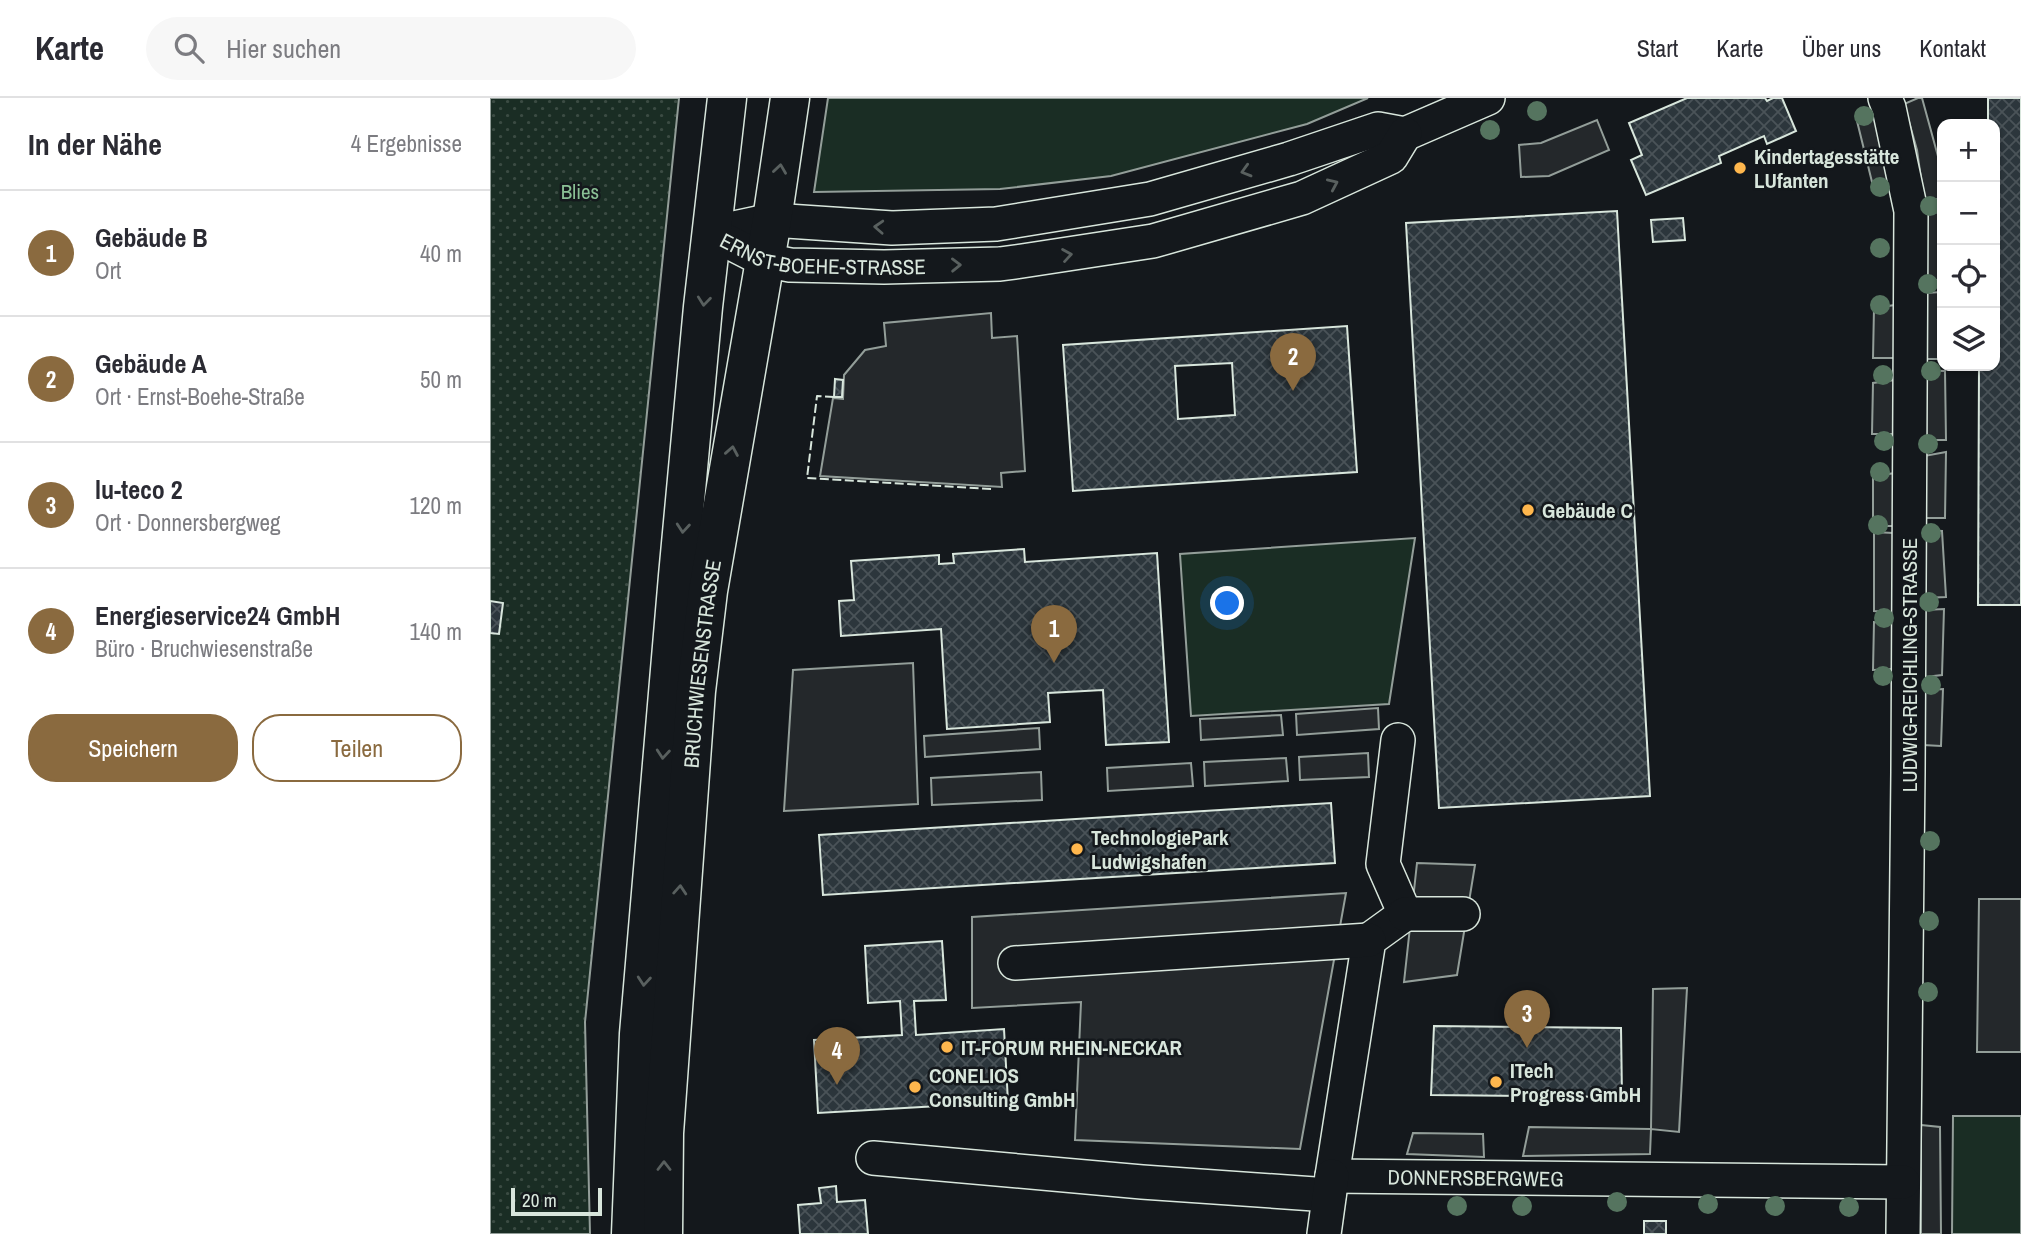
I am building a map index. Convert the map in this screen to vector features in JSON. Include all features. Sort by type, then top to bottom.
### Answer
[{"type":"main road","name":"BRUCHWIESENSTRASSE","points":[[631,1234],[639,1034],[678,576],[711,233],[727,98]]},
{"type":"main road","name":"BRUCHWIESENSTRASSE","points":[[663,1234],[664,1133],[696,691],[708,591],[772,220],[790,98]]},
{"type":"street","name":"ERNST-BOEHE-STRASSE","points":[[711,233],[772,220],[892,228],[996,224],[1150,199],[1289,159],[1378,129],[1405,134],[1488,98]]},
{"type":"street","name":"LUDWIG-REICHLING-STRASSE","points":[[1885,98],[1911,211],[1903,1234]]},
{"type":"street","name":"ERNST-BOEHE-STRASSE","points":[[711,233],[764,260],[790,265],[884,267],[1000,264],[1153,241],[1302,198],[1391,158],[1405,134]]},
{"type":"street","points":[[1289,159],[1302,198]]},
{"type":"street","points":[[996,224],[1000,264]]},
{"type":"street","points":[[1398,740],[1383,864],[1405,914]]},
{"type":"street","points":[[1015,963],[1369,940],[1405,914],[1463,914]]},
{"type":"street","points":[[1324,1234],[1369,940]]},
{"type":"street","name":"DONNERSBERGWEG","points":[[873,1157],[1142,1182],[1331,1185],[1903,1182]]},
{"type":"green space","name":"Blies","points":[[490,98],[679,98],[585,1022],[590,1234],[490,1234]]},
{"type":"green space","points":[[828,98],[1368,98],[1307,124],[1111,176],[1000,189],[814,192]]},
{"type":"green space","points":[[1415,538],[1389,704],[1191,716],[1180,554]]},
{"type":"green space","points":[[1953,1116],[2021,1116],[2021,1234],[1952,1234]]},
{"type":"shaded area","points":[[1922,98],[1937,153],[1937,199],[1924,200],[1917,150],[1904,104]]},
{"type":"shaded area","points":[[1876,113],[1894,182],[1872,182],[1857,121]]},
{"type":"shaded area","points":[[1597,120],[1609,150],[1549,176],[1521,177],[1519,145],[1541,143]]},
{"type":"shaded area","points":[[1937,212],[1937,280],[1925,280],[1927,213]]},
{"type":"shaded area","points":[[1937,292],[1937,359],[1922,359],[1924,293]]},
{"type":"shaded area","points":[[1895,305],[1895,358],[1873,358],[1874,308]]},
{"type":"shaded area","points":[[991,313],[992,338],[1017,336],[1025,471],[1001,473],[1002,487],[820,476],[833,398],[843,399],[844,375],[865,350],[886,346],[884,323]]},
{"type":"shaded area","points":[[1923,370],[1945,371],[1946,440],[1924,440]]},
{"type":"shaded area","points":[[1895,380],[1894,434],[1872,434],[1873,383]]},
{"type":"shaded area","points":[[1946,452],[1945,518],[1923,518],[1924,456]]},
{"type":"shaded area","points":[[1896,473],[1895,526],[1873,526],[1873,476]]},
{"type":"shaded area","points":[[1924,530],[1942,531],[1946,597],[1923,598]]},
{"type":"shaded area","points":[[1874,532],[1893,533],[1894,613],[1874,611]]},
{"type":"shaded area","points":[[1944,609],[1942,675],[1925,677],[1924,610]]},
{"type":"shaded area","points":[[1874,622],[1893,624],[1894,669],[1873,670]]},
{"type":"shaded area","points":[[913,663],[918,804],[784,811],[793,670]]},
{"type":"shaded area","points":[[1943,689],[1941,746],[1923,745],[1924,690]]},
{"type":"shaded area","points":[[1378,708],[1379,729],[1297,735],[1296,714]]},
{"type":"shaded area","points":[[1281,715],[1283,735],[1201,740],[1200,719]]},
{"type":"shaded area","points":[[1039,728],[1040,749],[925,757],[924,736]]},
{"type":"shaded area","points":[[1368,753],[1369,777],[1300,780],[1299,757]]},
{"type":"shaded area","points":[[1286,758],[1288,781],[1205,786],[1204,762]]},
{"type":"shaded area","points":[[1191,763],[1193,786],[1108,791],[1107,768]]},
{"type":"shaded area","points":[[1041,772],[1042,800],[932,805],[931,778]]},
{"type":"shaded area","points":[[1417,863],[1475,865],[1457,975],[1404,982]]},
{"type":"shaded area","points":[[1346,893],[1300,1149],[1075,1140],[1081,1002],[972,1008],[972,917]]},
{"type":"shaded area","points":[[1979,899],[2021,899],[2021,1052],[1977,1052]]},
{"type":"shaded area","points":[[1687,988],[1679,1132],[1651,1129],[1653,989]]},
{"type":"shaded area","points":[[1921,1125],[1940,1127],[1941,1234],[1921,1234]]},
{"type":"shaded area","points":[[1529,1127],[1651,1129],[1650,1154],[1523,1156]]},
{"type":"shaded area","points":[[1413,1133],[1483,1134],[1484,1157],[1407,1154]]},
{"type":"building","name":"Kindertagesstätte LUfanten","points":[[1687,98],[1765,98],[1767,101],[1782,98],[1796,131],[1767,144],[1764,136],[1719,156],[1721,163],[1646,195],[1631,160],[1642,155],[1629,123]]},
{"type":"building","points":[[1988,98],[2021,98],[2021,605],[1978,605],[1979,371],[2000,371],[2000,119],[1988,119]]},
{"type":"building","name":"Gebäude C","points":[[1617,211],[1650,796],[1439,808],[1406,223]]},
{"type":"building","points":[[1683,218],[1685,240],[1653,242],[1651,220]]},
{"type":"building","points":[[1347,326],[1357,472],[1073,491],[1063,345]],"holes":[[[1232,363],[1235,415],[1178,419],[1175,366]]]},
{"type":"building","points":[[835,379],[843,380],[842,397],[834,397]]},
{"type":"building","points":[[1024,549],[1025,562],[1157,553],[1169,742],[1106,745],[1103,690],[1048,693],[1050,722],[947,729],[941,629],[841,636],[839,601],[854,600],[851,561],[939,555],[939,564],[954,563],[953,554]]},
{"type":"building","points":[[490,601],[503,603],[499,634],[490,633]]},
{"type":"building","name":"TechnologiePark Ludwigshafen","points":[[1331,803],[1335,863],[823,895],[819,835]]},
{"type":"building","points":[[942,941],[946,1000],[914,1001],[916,1035],[1004,1029],[1008,1102],[818,1113],[814,1040],[902,1035],[900,1001],[868,1003],[865,946]]},
{"type":"building","points":[[1434,1026],[1621,1028],[1622,1097],[1431,1095]]},
{"type":"building","points":[[836,1186],[837,1202],[865,1200],[868,1234],[800,1234],[798,1205],[821,1203],[819,1188]]},
{"type":"building","points":[[1644,1221],[1666,1221],[1666,1234],[1644,1234]]},
{"type":"fence","points":[[834,397],[817,396],[807,478],[992,489]]},
{"type":"place","name":"Kindertagesstätte LUfanten","points":[[1740,168]]},
{"type":"place","name":"Gebäude A","points":[[1293,391]]},
{"type":"place","name":"Gebäude C","points":[[1528,510]]},
{"type":"place","name":"Gebäude B","points":[[1054,663]]},
{"type":"place","name":"TechnologiePark Ludwigshafen","points":[[1077,849]]},
{"type":"place","name":"IT-FORUM RHEIN-NECKAR","points":[[947,1047]]},
{"type":"place","name":"lu-teco 2","points":[[1527,1048]]},
{"type":"place","name":"ITech Progress GmbH","points":[[1496,1082]]},
{"type":"place","name":"Energieservice24 GmbH","points":[[837,1085]]},
{"type":"place","name":"CONELIOS Consulting GmbH","points":[[915,1087]]}]
